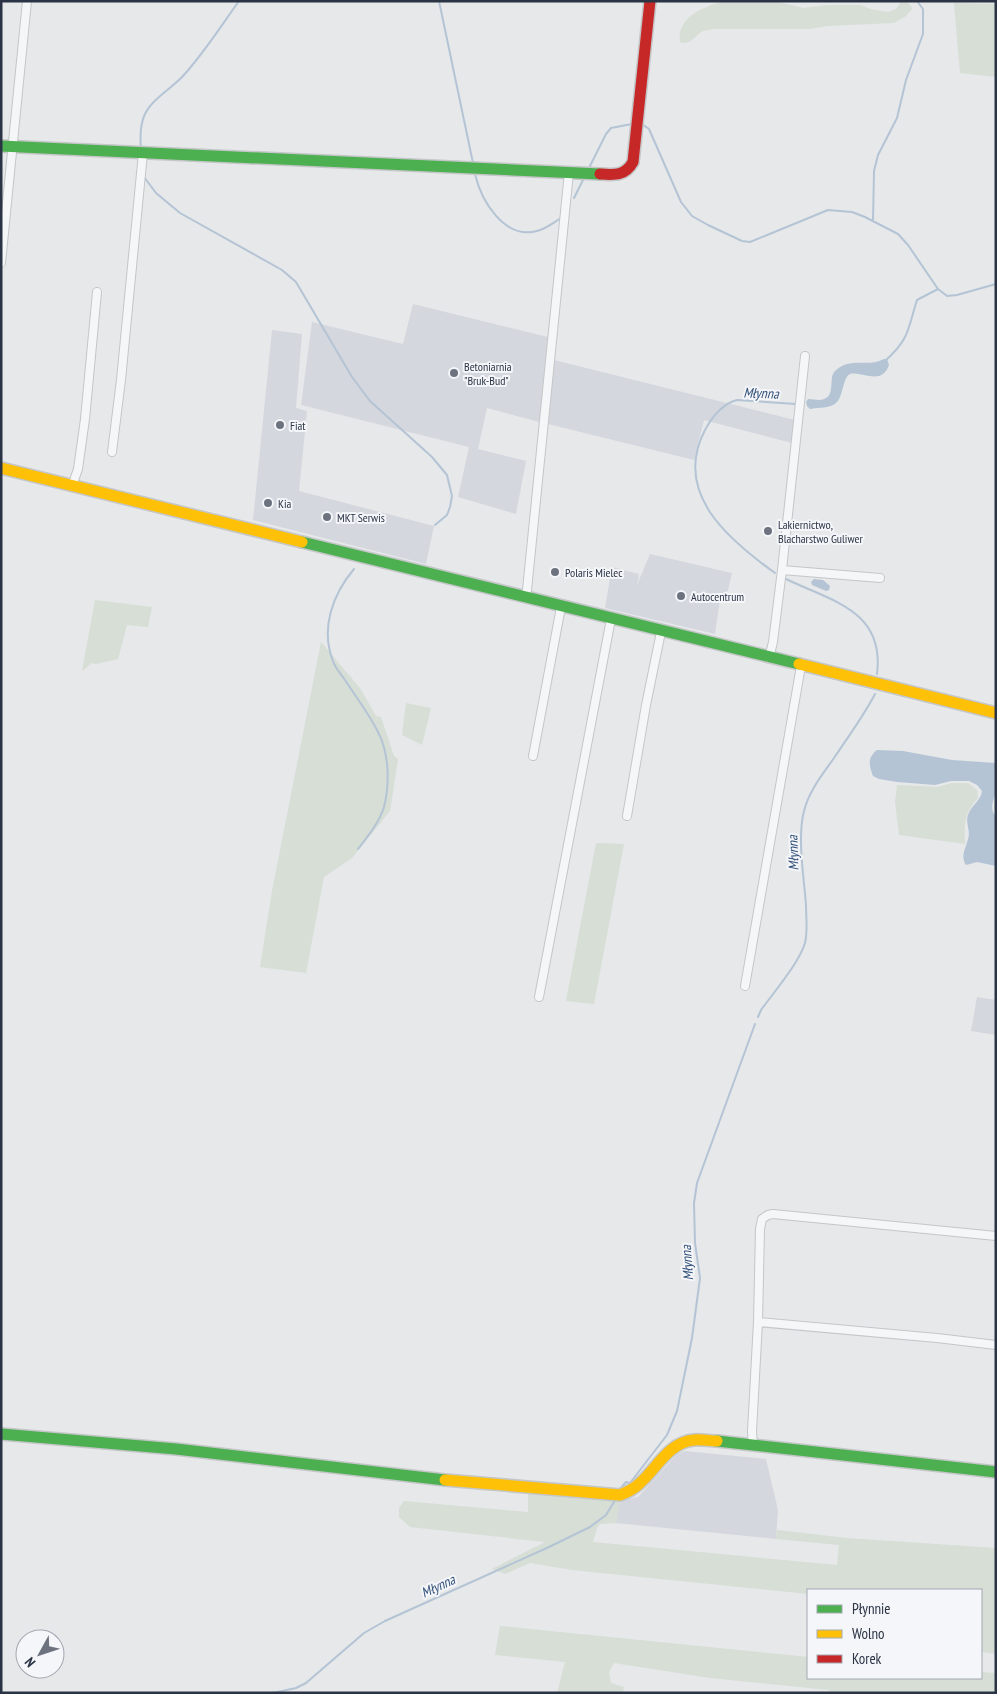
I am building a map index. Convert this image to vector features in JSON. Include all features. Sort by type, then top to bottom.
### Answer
[{"type":"street","points":[[1,264],[7,146],[27,1]]},
{"type":"street","points":[[7,146],[619,175],[626,172],[633,162],[650,1]]},
{"type":"street","points":[[112,452],[144,153]]},
{"type":"street","points":[[524,598],[527,590],[569,172]]},
{"type":"street","points":[[72,486],[78,469],[85,419],[97,292]]},
{"type":"street","points":[[769,658],[773,642],[782,570],[805,356]]},
{"type":"street","points":[[1,468],[996,713]]},
{"type":"street","points":[[782,570],[880,578]]},
{"type":"street","points":[[533,756],[560,607]]},
{"type":"street","points":[[539,997],[611,619]]},
{"type":"street","points":[[627,816],[661,632]]},
{"type":"street","points":[[746,986],[801,666]]},
{"type":"street","points":[[753,1446],[760,1229],[762,1219],[773,1214],[996,1236]]},
{"type":"street","points":[[758,1322],[996,1345]]},
{"type":"street","points":[[1,1434],[129,1444],[333,1469],[545,1490],[620,1495],[630,1492],[638,1486],[666,1453],[692,1440],[996,1472]]},
{"type":"shaded area","points":[[726,1],[778,2],[803,8],[827,5],[861,5],[870,9],[888,12],[896,9],[901,1],[906,1],[912,9],[906,16],[894,23],[827,26],[810,29],[714,29],[701,32],[687,43],[680,42],[680,33],[688,19],[702,9]]},
{"type":"shaded area","points":[[954,3],[996,4],[996,77],[960,73]]},
{"type":"shaded area","points":[[413,304],[552,338],[543,423],[487,408],[478,449],[526,461],[516,514],[458,497],[469,447],[301,405],[312,322],[403,344]]},
{"type":"shaded area","points":[[272,330],[302,334],[296,408],[307,411],[299,491],[434,526],[426,564],[253,520]]},
{"type":"shaded area","points":[[554,360],[795,420],[792,443],[704,420],[694,460],[548,424]]},
{"type":"shaded area","points":[[650,554],[732,573],[727,594],[721,593],[715,634],[605,608],[612,567],[639,574],[637,585]]},
{"type":"shaded area","points":[[95,600],[152,607],[148,627],[127,625],[118,659],[96,664],[92,663],[82,671]]},
{"type":"shaded area","points":[[321,642],[360,688],[376,716],[381,717],[394,756],[398,759],[390,811],[352,858],[324,877],[306,973],[260,967],[272,891]]},
{"type":"shaded area","points":[[406,703],[431,708],[422,745],[402,735]]},
{"type":"shaded area","points":[[952,783],[968,783],[977,790],[978,798],[967,814],[965,844],[899,835],[895,802],[897,785],[938,787]]},
{"type":"shaded area","points":[[596,843],[624,844],[594,1004],[566,1001]]},
{"type":"shaded area","points":[[977,997],[996,1000],[996,1035],[971,1031]]},
{"type":"shaded area","points":[[685,1451],[766,1459],[778,1510],[776,1539],[616,1523],[620,1500],[638,1497],[677,1454]]},
{"type":"shaded area","points":[[528,1492],[620,1500],[616,1523],[600,1524],[593,1542],[837,1565],[839,1545],[776,1539],[777,1530],[847,1538],[996,1548],[996,1654],[982,1652],[982,1589],[807,1589],[807,1594],[572,1570],[530,1563],[505,1574],[492,1569],[545,1542],[410,1527],[399,1517],[399,1508],[404,1501],[528,1512]]},
{"type":"shaded area","points":[[500,1626],[807,1657],[807,1679],[982,1679],[982,1672],[996,1673],[996,1693],[829,1693],[829,1690],[710,1678],[614,1663],[609,1672],[611,1683],[624,1687],[623,1693],[557,1693],[565,1662],[495,1655]]},
{"type":"water","points":[[887,359],[889,365],[882,375],[850,374],[844,383],[837,402],[828,407],[810,409],[807,406],[806,402],[808,399],[820,400],[828,397],[833,374],[841,367],[847,364],[871,363]]},
{"type":"water","points":[[814,579],[823,580],[830,586],[829,590],[826,591],[812,585],[811,582]]},
{"type":"water","points":[[877,750],[903,751],[952,760],[996,763],[996,789],[992,810],[996,817],[996,866],[977,862],[966,865],[964,862],[964,852],[969,836],[968,815],[971,808],[980,798],[982,791],[977,785],[969,781],[951,781],[935,785],[879,779],[873,776],[870,765],[870,759]]},
{"type":"waterway","points":[[141,149],[141,126],[148,109],[191,67],[239,1]]},
{"type":"waterway","points":[[439,1],[473,163]]},
{"type":"waterway","points":[[873,220],[874,171],[878,155],[897,118],[906,80],[923,34],[923,9],[917,1]]},
{"type":"waterway","points":[[589,168],[611,128],[632,124]]},
{"type":"waterway","points":[[642,124],[649,129],[681,202],[692,216],[742,241],[750,242],[828,210],[852,212],[898,234],[908,245],[938,289],[947,296],[996,284]]},
{"type":"waterway","points":[[475,174],[489,206],[504,224],[514,230],[525,232],[537,231],[561,218]]},
{"type":"waterway","points":[[144,177],[156,193],[180,213],[282,270],[296,282],[352,377],[370,401],[432,457],[447,475],[452,496],[450,507],[447,515],[435,525]]},
{"type":"waterway","points":[[574,198],[584,178]]},
{"type":"waterway","name":"Młynna","points":[[885,361],[904,339],[910,326],[917,300],[938,289]]},
{"type":"waterway","name":"Młynna","points":[[775,573],[740,546],[710,513],[701,494],[696,474],[697,453],[705,430],[711,420],[722,408],[732,402],[737,400],[796,404]]},
{"type":"waterway","points":[[354,569],[340,589],[331,612],[328,624],[329,649],[335,666],[367,712],[382,740],[388,778],[382,813],[358,849]]},
{"type":"waterway","name":"Młynna","points":[[786,579],[837,602],[864,622],[872,635],[877,652],[877,674]]},
{"type":"waterway","name":"Młynna","points":[[758,1017],[761,1010],[792,968],[805,943],[807,929],[801,833],[806,804],[816,783],[866,711],[875,694]]},
{"type":"waterway","name":"Młynna","points":[[620,1489],[626,1482],[630,1483],[667,1435],[677,1411],[692,1338],[700,1278],[695,1243],[694,1203],[697,1183],[755,1024]]},
{"type":"waterway","name":"Młynna","points":[[273,1693],[296,1688],[306,1683],[364,1633],[385,1621],[590,1527],[606,1515],[614,1502]]},
{"type":"traffic: fast","points":[[1,146],[600,174]]},
{"type":"traffic: fast","points":[[302,542],[799,664]]},
{"type":"traffic: fast","points":[[1,1434],[176,1449],[445,1480]]},
{"type":"traffic: fast","points":[[717,1441],[996,1472]]},
{"type":"traffic: slow","points":[[1,468],[302,542]]},
{"type":"traffic: slow","points":[[799,664],[996,713]]},
{"type":"traffic: slow","points":[[445,1480],[620,1495],[638,1485],[677,1445],[694,1440],[717,1441]]},
{"type":"traffic: jam","points":[[600,174],[619,174],[627,170],[633,162],[650,1]]},
{"type":"place","name":"Betoniarnia \"Bruk-Bud\"","points":[[454,373]]},
{"type":"place","name":"Fiat","points":[[280,425]]},
{"type":"place","name":"Kia","points":[[268,503]]},
{"type":"place","name":"MKT Serwis","points":[[327,517]]},
{"type":"place","name":"Lakiernictwo, Blacharstwo Guliwer","points":[[768,531]]},
{"type":"place","name":"Polaris Mielec","points":[[555,572]]},
{"type":"place","name":"Autocentrum","points":[[681,596]]}]
